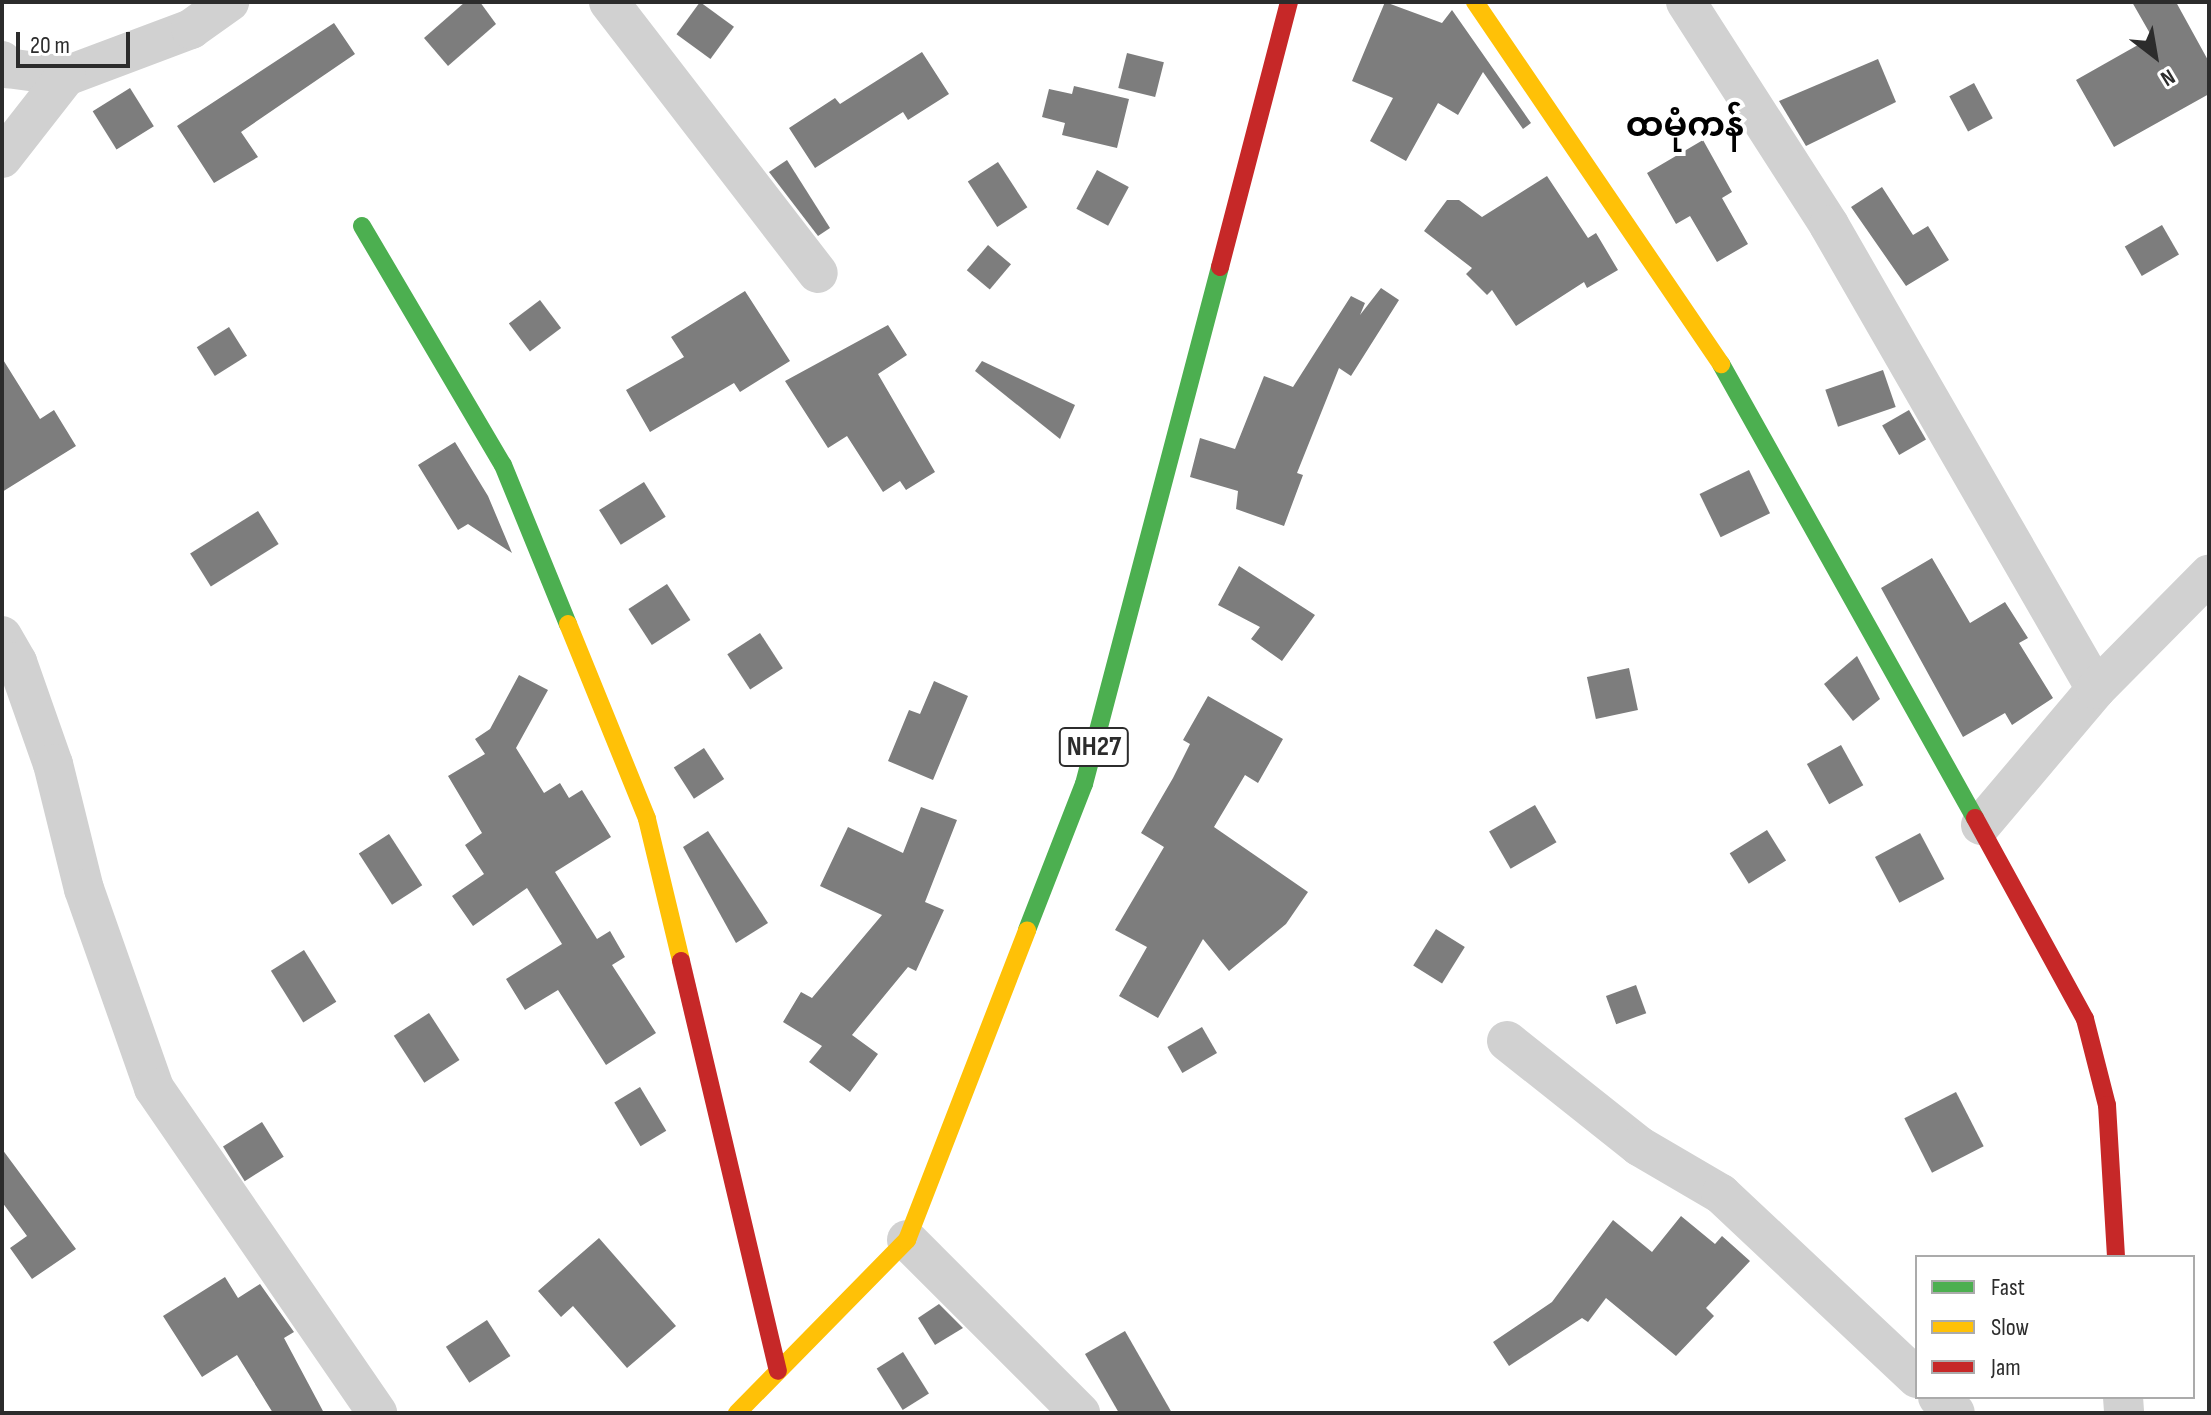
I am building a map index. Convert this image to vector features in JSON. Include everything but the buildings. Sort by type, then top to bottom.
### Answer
[{"type":"main road","name":"NH27","points":[[737,1413],[907,1240],[1084,784],[1289,2]]},
{"type":"main road","points":[[1475,2],[1599,176],[1745,401],[2085,1019],[2107,1105],[2116,1255]]},
{"type":"main road","points":[[362,226],[503,465],[647,819],[778,1371]]},
{"type":"street","points":[[2,61],[7,68],[66,76],[191,29],[229,2]]},
{"type":"street","points":[[609,2],[818,273]]},
{"type":"street","points":[[1686,2],[1829,225],[2096,689]]},
{"type":"street","points":[[2,158],[66,76]]},
{"type":"street","points":[[1981,825],[2096,689],[2209,575]]},
{"type":"street","points":[[2,636],[17,662],[53,764],[84,889],[154,1088],[377,1413]]},
{"type":"street","points":[[1507,1041],[1639,1146],[1721,1194],[1915,1376]]},
{"type":"street","points":[[907,1240],[1080,1413]]},
{"type":"street","points":[[1940,1399],[1955,1413]]},
{"type":"traffic: fast","points":[[362,226],[503,465],[568,624]]},
{"type":"traffic: fast","points":[[1027,930],[1084,784],[1220,267]]},
{"type":"traffic: fast","points":[[1721,364],[1975,818]]},
{"type":"traffic: slow","points":[[1475,2],[1721,364]]},
{"type":"traffic: slow","points":[[568,624],[647,819],[681,961]]},
{"type":"traffic: slow","points":[[737,1413],[907,1240],[1027,930]]},
{"type":"traffic: jam","points":[[1220,267],[1289,2]]},
{"type":"traffic: jam","points":[[1975,818],[2085,1019],[2107,1105],[2116,1255]]},
{"type":"traffic: jam","points":[[681,961],[778,1371]]},
{"type":"district","name":"ထမုံကန်","points":[[1685,126]]}]
